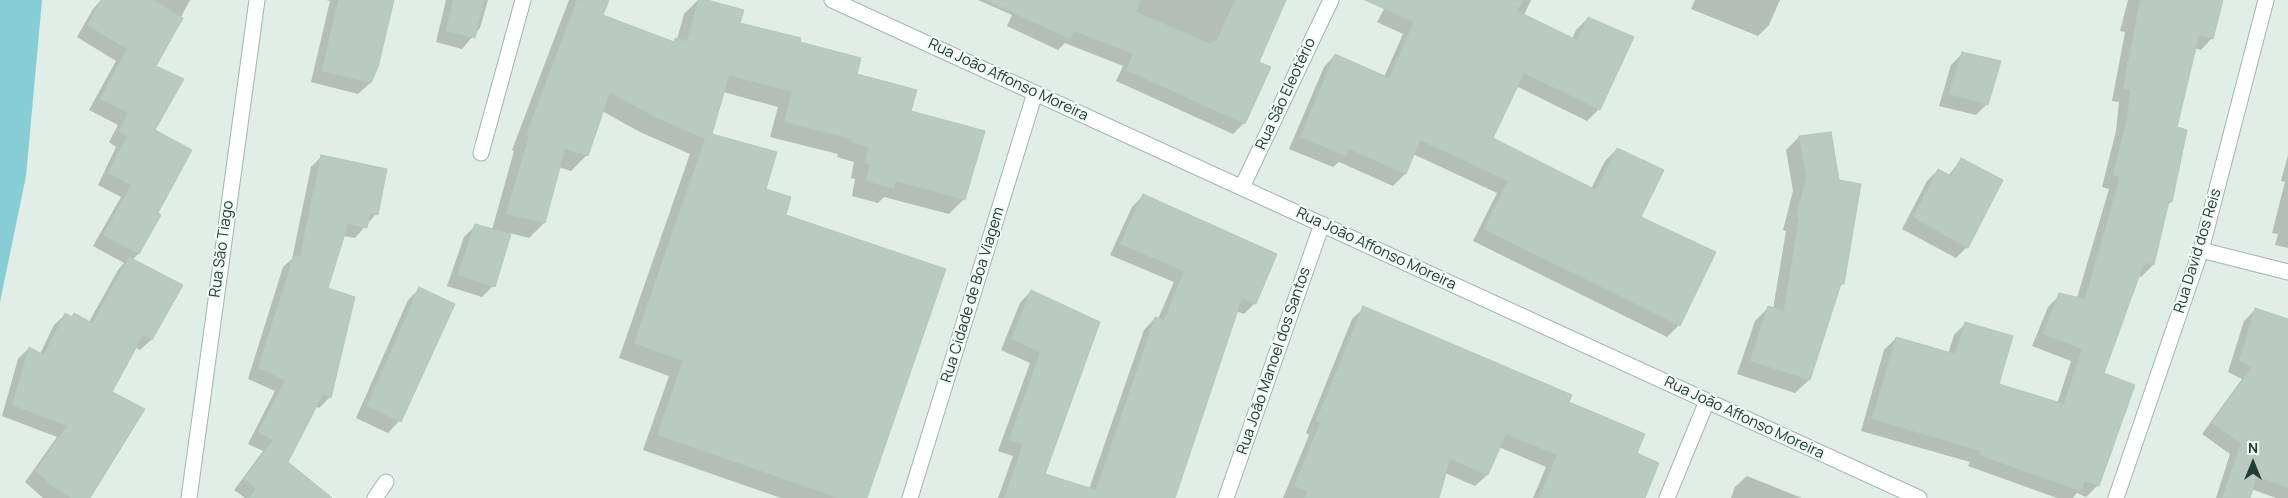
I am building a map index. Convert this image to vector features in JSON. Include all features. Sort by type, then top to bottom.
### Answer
[{"type":"street","name":"Rua São Tiago","points":[[188,498],[257,0]]},
{"type":"street","points":[[481,153],[523,0]]},
{"type":"street","name":"Rua João Affonso Moreira","points":[[832,0],[1919,498]]},
{"type":"street","name":"Rua São Eleotério","points":[[1242,187],[1331,0]]},
{"type":"street","name":"Rua David dos Reis","points":[[2116,498],[2201,250],[2266,0]]},
{"type":"street","name":"Rua Cidade de Boa Viagem","points":[[910,498],[1035,93]]},
{"type":"street","name":"Rua João Manoel dos Santos","points":[[1226,498],[1322,224]]},
{"type":"street","points":[[2201,250],[2288,272]]},
{"type":"street","points":[[1667,498],[1707,401]]},
{"type":"street","points":[[375,498],[386,482]]},
{"type":"water","points":[[0,0],[42,0],[26,176],[0,302]]},
{"type":"building","points":[[102,0],[153,0],[183,18],[156,66],[184,79],[155,130],[192,150],[158,213],[161,215],[139,254],[103,235],[131,185],[108,173],[127,136],[119,131],[128,113],[100,99],[127,49],[87,25]]},
{"type":"building","points":[[338,0],[394,0],[378,67],[371,83],[322,71]]},
{"type":"building","points":[[453,0],[484,0],[475,38],[446,31]]},
{"type":"building","points":[[577,0],[609,0],[603,15],[674,42],[675,38],[687,41],[698,0],[707,0],[744,10],[740,23],[801,38],[800,42],[861,58],[857,74],[917,90],[911,111],[985,131],[965,200],[896,181],[894,189],[866,181],[870,164],[865,163],[869,147],[851,142],[852,139],[784,122],[792,92],[729,75],[712,134],[777,152],[766,189],[791,197],[786,215],[946,269],[867,498],[839,498],[657,435],[683,361],[634,343],[705,139],[655,117],[610,92],[588,156],[565,149],[545,223],[506,214],[529,136],[526,135]]},
{"type":"building","points":[[985,0],[1141,0],[1136,12],[1211,44],[1212,41],[1216,42],[1235,0],[1286,0],[1259,62],[1271,67],[1245,124],[1126,70],[1133,54],[1074,31],[1070,39]]},
{"type":"building","points":[[1365,0],[1523,0],[1517,11],[1577,40],[1588,17],[1634,37],[1600,110],[1524,73],[1493,138],[1596,190],[1617,148],[1664,170],[1641,217],[1716,252],[1680,326],[1484,229],[1508,181],[1420,140],[1406,174],[1349,149],[1346,156],[1300,137],[1335,54],[1389,78],[1414,22]]},
{"type":"building","points":[[2140,0],[2223,0],[2213,39],[2199,35],[2177,127],[2187,130],[2172,202],[2169,201],[2154,265],[2144,263],[2104,373],[2135,385],[2099,486],[2085,481],[2081,491],[1979,455],[1981,451],[1872,419],[1896,337],[1955,354],[1965,322],[2013,336],[1999,384],[2064,404],[2082,349],[2043,334],[2059,293],[2085,299],[2120,177],[2113,175],[2127,118],[2130,90],[2123,89]]},
{"type":"building","points":[[1962,52],[2001,61],[1988,105],[1949,94]]},
{"type":"building","points":[[1831,132],[1839,180],[1861,184],[1844,284],[1841,284],[1810,380],[1750,361],[1768,306],[1784,311],[1799,217],[1796,217],[1806,177],[1799,136]]},
{"type":"building","points":[[321,155],[387,169],[378,215],[370,213],[367,228],[348,224],[328,288],[355,297],[331,398],[323,394],[288,462],[332,498],[250,498],[256,488],[244,479],[273,440],[258,432],[285,380],[258,368],[294,255],[300,257]]},
{"type":"building","points":[[1961,158],[2003,180],[1968,248],[1913,217],[1938,169],[1951,176]]},
{"type":"building","points":[[1143,194],[1277,254],[1256,304],[1242,298],[1175,498],[1004,498],[1023,444],[1009,440],[1040,352],[1011,339],[1031,290],[1100,322],[1045,474],[1096,490],[1155,317],[1164,320],[1184,271],[1120,244]]},
{"type":"building","points":[[475,224],[511,234],[495,287],[457,275]]},
{"type":"building","points":[[129,257],[183,285],[152,340],[143,335],[112,392],[145,409],[90,498],[71,498],[46,482],[47,480],[35,471],[67,426],[12,405],[29,347],[44,355],[65,313],[72,317],[74,313],[92,323]]},
{"type":"building","points":[[419,287],[455,304],[401,422],[367,406]]},
{"type":"building","points":[[1363,306],[1572,395],[1569,402],[1645,434],[1637,453],[1659,463],[1645,498],[1539,498],[1557,455],[1506,434],[1488,475],[1450,459],[1439,498],[1304,498],[1307,491],[1294,486],[1320,423],[1316,421]]},
{"type":"building","points":[[2255,308],[2288,319],[2288,488],[2257,476],[2250,498],[2222,498],[2241,443],[2212,423],[2252,367],[2239,361]]}]
